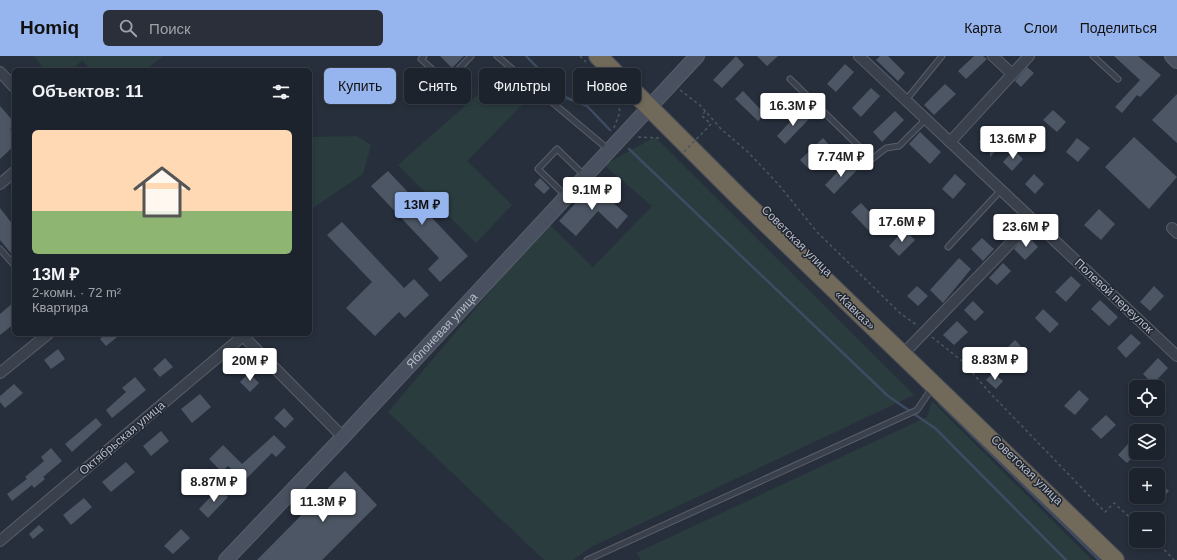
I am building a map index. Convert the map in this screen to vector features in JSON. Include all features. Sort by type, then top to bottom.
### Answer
[{"type":"highway","name":"«Кавказ»","points":[[598,56],[654,104],[739,197],[935,384],[1114,560]]},
{"type":"highway","name":"Советская улица","points":[[612,56],[654,104],[906,351],[935,384],[1120,560]]},
{"type":"street","name":"Яблоневая улица","points":[[226,560],[673,84],[697,56]]},
{"type":"street","name":"Полевой переулок","points":[[859,56],[1177,356]]},
{"type":"street","points":[[993,56],[1012,74]]},
{"type":"street","points":[[950,142],[1029,56]]},
{"type":"street","points":[[1172,56],[1177,61]]},
{"type":"street","points":[[0,72],[12,85]]},
{"type":"street","points":[[0,184],[12,174]]},
{"type":"street","points":[[906,351],[1033,220]]},
{"type":"street","points":[[0,373],[46,336]]},
{"type":"street","name":"Октябрьская улица","points":[[0,541],[241,336]]},
{"type":"street","points":[[243,336],[343,437]]},
{"type":"lane","points":[[424,56],[420,59],[442,78],[454,74],[471,56]]},
{"type":"lane","points":[[497,56],[610,150]]},
{"type":"lane","points":[[906,100],[942,56]]},
{"type":"lane","points":[[1093,56],[1118,80]]},
{"type":"lane","points":[[790,79],[872,159],[886,148],[899,146],[926,119]]},
{"type":"lane","points":[[567,196],[538,169],[557,149],[585,176]]},
{"type":"lane","points":[[948,247],[1001,190]]},
{"type":"lane","points":[[0,249],[12,263]]},
{"type":"lane","points":[[587,560],[917,410],[935,384]]},
{"type":"path","points":[[673,84],[705,111],[779,185],[817,232],[900,313],[962,361],[991,394],[1105,512],[1114,503],[1129,517]]},
{"type":"path","points":[[684,152],[711,124],[702,116],[705,111]]},
{"type":"path","points":[[1163,548],[1174,560]]},
{"type":"shaded area","points":[[34,56],[163,56],[148,68],[90,68],[82,60],[74,68],[43,68]]},
{"type":"shaded area","points":[[479,93],[479,104],[523,104],[467,161],[512,205],[476,243],[398,165],[467,104],[471,104],[471,101]]},
{"type":"shaded area","points":[[357,136],[371,145],[363,174],[312,209],[312,137]]},
{"type":"shaded area","points":[[655,137],[914,395],[591,547],[573,560],[544,560],[388,412],[548,223],[593,267],[652,206],[604,165]]},
{"type":"shaded area","points":[[932,401],[1092,560],[641,560],[636,553],[927,417]]},
{"type":"building","points":[[440,56],[464,56],[452,68]]},
{"type":"building","points":[[736,56],[744,65],[722,88],[713,80]]},
{"type":"building","points":[[757,56],[778,56],[767,66]]},
{"type":"building","points":[[880,56],[888,56],[905,73],[898,81],[876,60]]},
{"type":"building","points":[[974,56],[983,56],[987,59],[966,79],[958,71]]},
{"type":"building","points":[[1114,56],[1138,56],[1161,75],[1140,97],[1137,95],[1122,113],[1115,107],[1140,80]]},
{"type":"building","points":[[845,64],[854,72],[836,92],[827,84]]},
{"type":"building","points":[[1027,67],[1034,73],[1021,87],[1015,81]]},
{"type":"building","points":[[945,84],[956,94],[934,115],[924,105]]},
{"type":"building","points":[[871,88],[880,96],[861,117],[852,108]]},
{"type":"building","points":[[743,91],[765,114],[758,121],[735,99]]},
{"type":"building","points":[[1177,94],[1177,143],[1152,120]]},
{"type":"building","points":[[0,106],[12,120],[12,128],[10,129],[12,132],[12,148],[0,159]]},
{"type":"building","points":[[1053,110],[1066,122],[1057,132],[1043,120]]},
{"type":"building","points":[[800,111],[809,119],[785,144],[777,136]]},
{"type":"building","points":[[895,111],[904,120],[882,142],[873,132]]},
{"type":"building","points":[[991,130],[1004,142],[990,157],[990,151],[979,142]]},
{"type":"building","points":[[920,132],[941,152],[930,164],[909,144]]},
{"type":"building","points":[[1134,137],[1177,177],[1149,209],[1105,167]]},
{"type":"building","points":[[823,138],[831,147],[809,169],[800,160]]},
{"type":"building","points":[[1077,138],[1090,148],[1078,162],[1066,152]]},
{"type":"building","points":[[1014,150],[1023,159],[1012,171],[1003,162]]},
{"type":"building","points":[[848,161],[857,170],[834,194],[825,185]]},
{"type":"building","points":[[388,171],[468,256],[440,282],[428,269],[439,258],[371,186]]},
{"type":"building","points":[[955,174],[966,184],[953,199],[942,189]]},
{"type":"building","points":[[1034,174],[1044,184],[1035,194],[1025,184]]},
{"type":"building","points":[[540,178],[550,188],[544,194],[534,185]]},
{"type":"building","points":[[593,184],[628,216],[617,229],[598,211],[576,236],[559,221]]},
{"type":"building","points":[[861,203],[882,225],[872,234],[851,212]]},
{"type":"building","points":[[0,208],[12,223],[12,255],[0,240]]},
{"type":"building","points":[[1099,209],[1115,224],[1101,240],[1084,225]]},
{"type":"building","points":[[1002,214],[1013,223],[1004,234],[993,224]]},
{"type":"building","points":[[342,222],[404,288],[414,279],[429,295],[405,318],[399,312],[375,336],[346,308],[372,282],[327,235]]},
{"type":"building","points":[[904,230],[915,240],[899,256],[889,246]]},
{"type":"building","points":[[1027,235],[1038,247],[1025,260],[1014,249]]},
{"type":"building","points":[[982,238],[994,249],[983,261],[971,249]]},
{"type":"building","points":[[959,258],[971,269],[943,303],[930,290]]},
{"type":"building","points":[[1003,263],[1011,271],[997,285],[989,278]]},
{"type":"building","points":[[1071,276],[1081,285],[1066,302],[1055,292]]},
{"type":"building","points":[[917,286],[928,296],[918,306],[907,296]]},
{"type":"building","points":[[1154,286],[1164,296],[1150,311],[1140,302]]},
{"type":"building","points":[[1100,300],[1118,317],[1109,326],[1091,309]]},
{"type":"building","points":[[973,301],[984,312],[975,321],[964,310]]},
{"type":"building","points":[[12,304],[12,326],[0,335],[0,314]]},
{"type":"building","points":[[1043,309],[1059,324],[1050,333],[1035,318]]},
{"type":"building","points":[[957,321],[968,332],[954,345],[943,335]]},
{"type":"building","points":[[1131,334],[1141,343],[1126,358],[1117,348]]},
{"type":"building","points":[[103,336],[118,336],[106,346],[100,339]]},
{"type":"building","points":[[1015,340],[1025,351],[1007,368],[997,358]]},
{"type":"building","points":[[58,349],[65,359],[51,369],[44,360]]},
{"type":"building","points":[[165,358],[173,367],[160,377],[153,369]]},
{"type":"building","points":[[1158,358],[1168,368],[1157,380],[1149,380],[1143,374]]},
{"type":"building","points":[[249,373],[259,383],[250,392],[240,382]]},
{"type":"building","points":[[993,373],[1003,381],[996,389],[986,380]]},
{"type":"building","points":[[135,377],[146,390],[112,418],[106,410],[126,392],[122,388]]},
{"type":"building","points":[[14,384],[23,393],[5,408],[0,402],[0,396]]},
{"type":"building","points":[[1079,390],[1089,399],[1075,415],[1064,406]]},
{"type":"building","points":[[200,394],[211,407],[192,423],[181,409]]},
{"type":"building","points":[[284,408],[294,419],[285,428],[274,418]]},
{"type":"building","points":[[1106,415],[1116,425],[1101,439],[1091,429]]},
{"type":"building","points":[[96,418],[102,425],[72,452],[65,444]]},
{"type":"building","points":[[161,431],[169,441],[151,456],[143,446]]},
{"type":"building","points":[[274,435],[286,447],[276,457],[272,453],[244,481],[228,466],[222,472],[209,459],[223,445],[242,464]]},
{"type":"building","points":[[1129,443],[1130,460],[1127,463],[1118,455]]},
{"type":"building","points":[[51,448],[62,461],[43,477],[45,479],[34,488],[32,485],[12,501],[7,494],[27,479],[25,477],[44,461],[41,457]]},
{"type":"building","points":[[126,462],[135,472],[111,492],[102,482]]},
{"type":"building","points":[[345,471],[377,505],[322,560],[257,560]]},
{"type":"building","points":[[1165,487],[1169,491],[1165,495]]},
{"type":"building","points":[[219,488],[228,497],[208,518],[199,509]]},
{"type":"building","points":[[84,498],[92,507],[71,525],[63,515]]},
{"type":"building","points":[[39,525],[44,530],[33,539],[29,534]]},
{"type":"building","points":[[181,529],[190,538],[173,554],[164,546]]},
{"type":"waterway","points":[[526,56],[567,98],[587,106],[610,130]]},
{"type":"waterway","points":[[629,149],[888,396],[936,429],[1066,560]]},
{"type":"waterway","points":[[939,403],[1099,560]]}]
